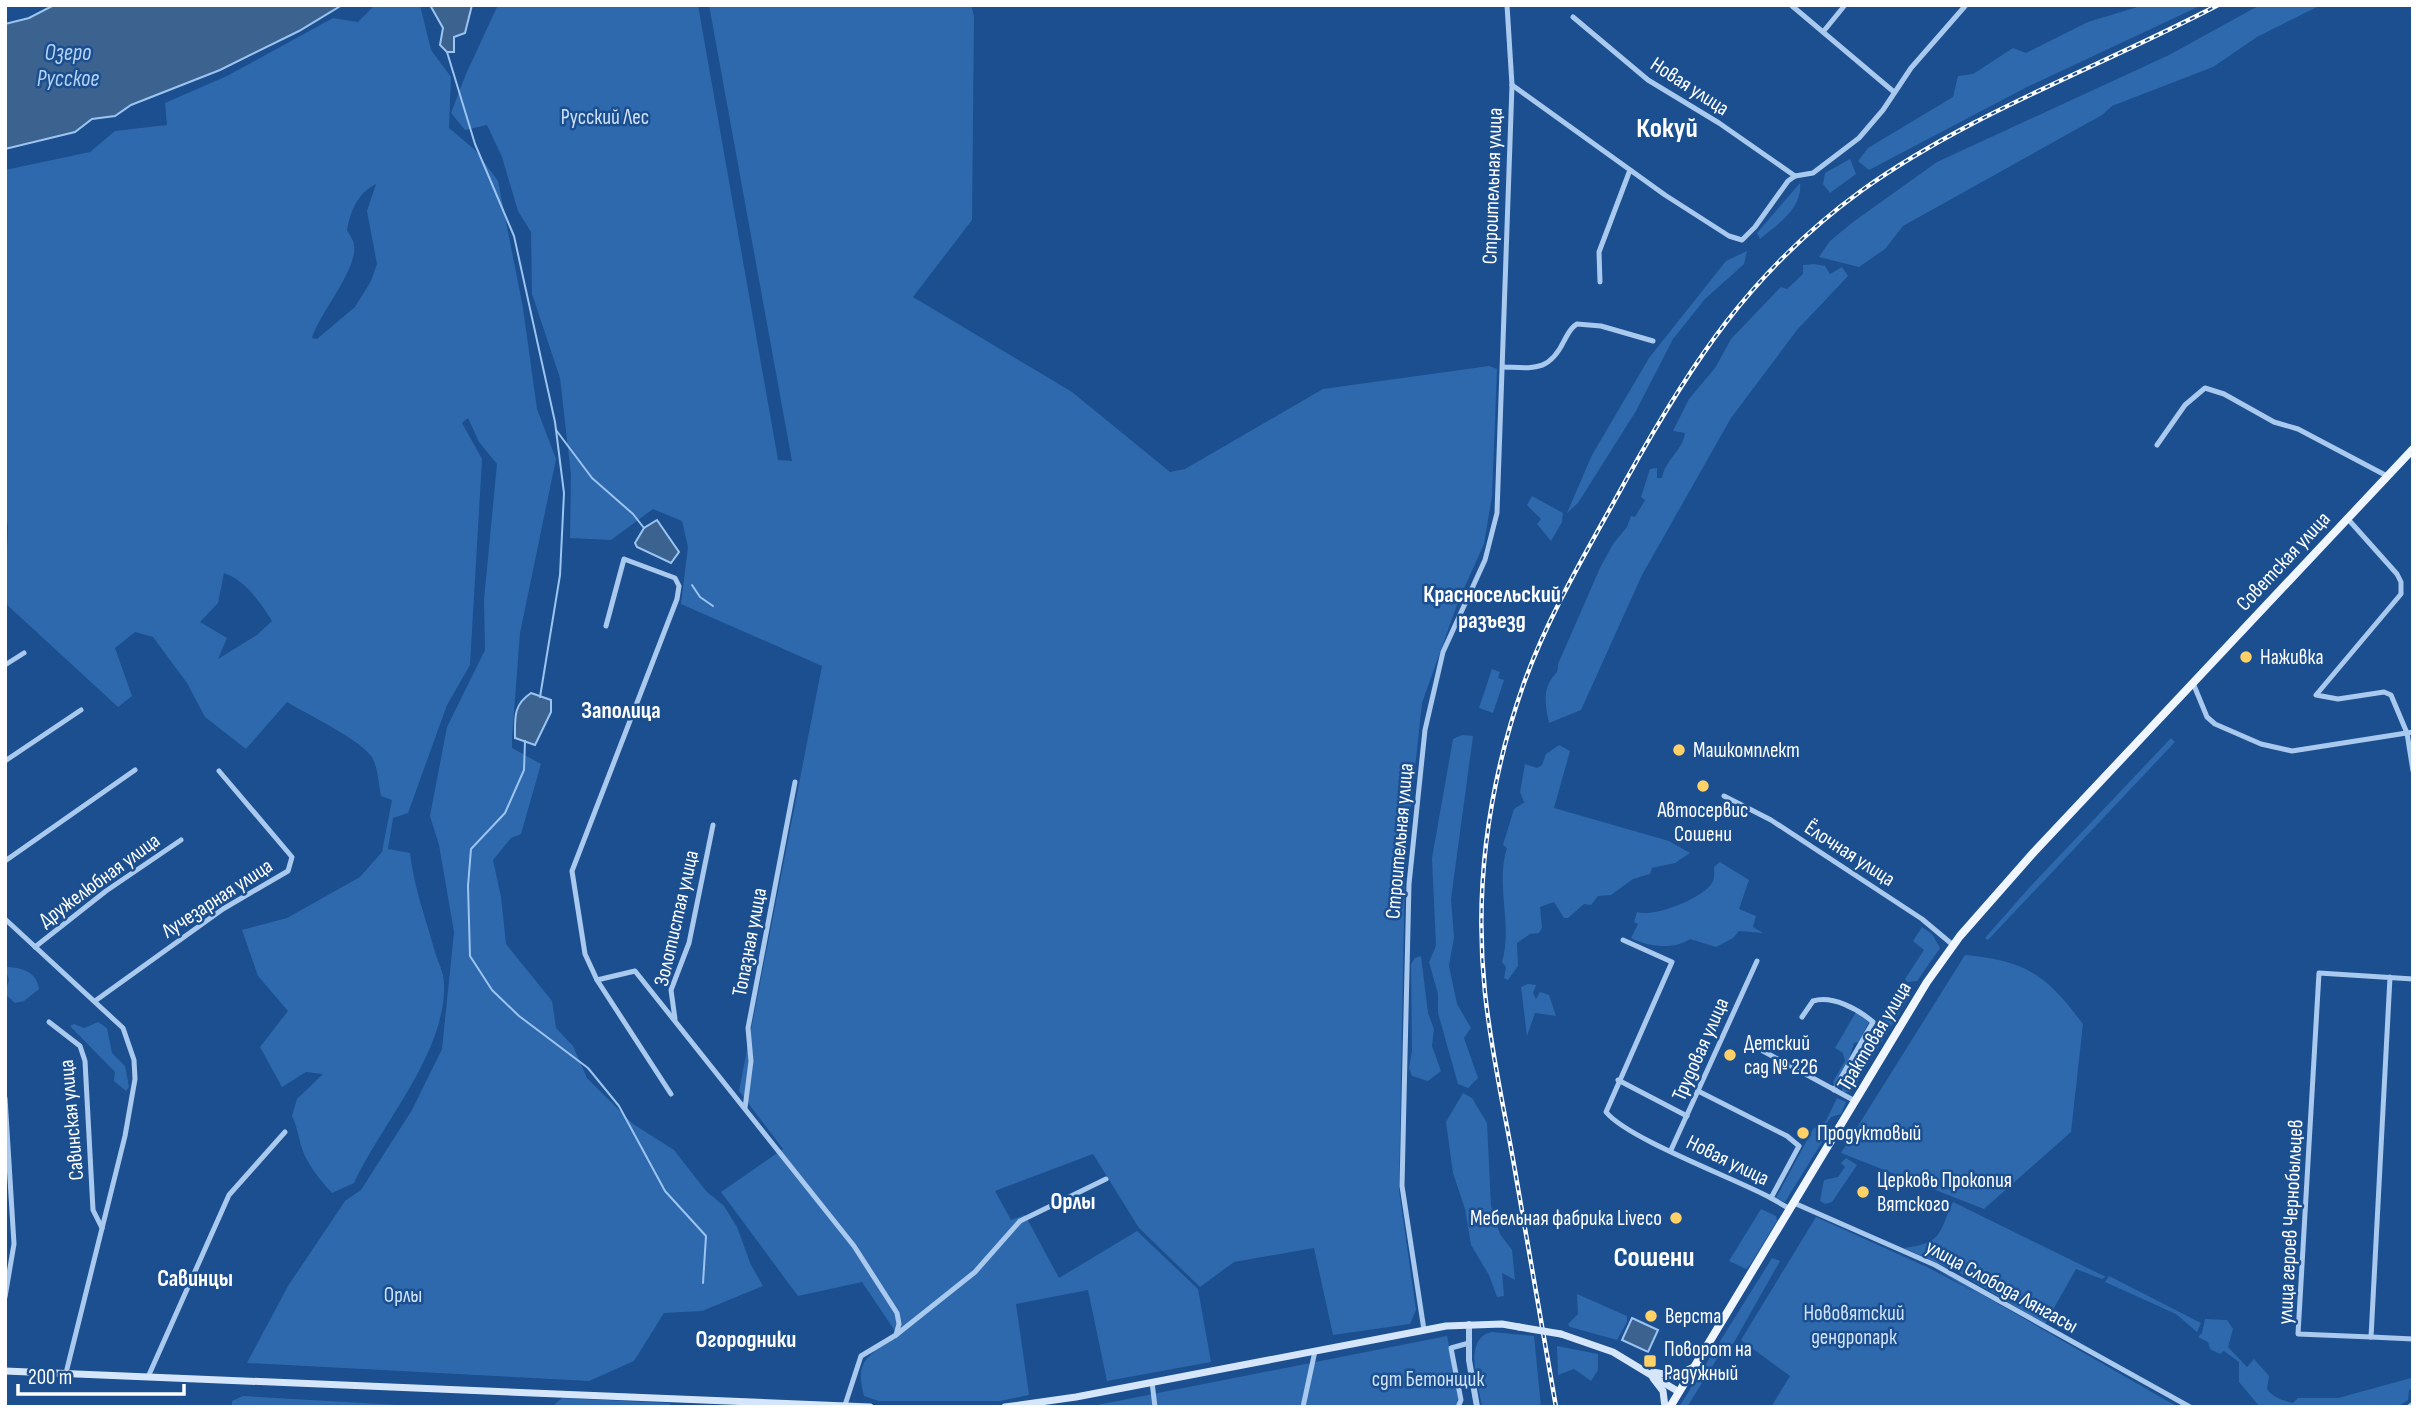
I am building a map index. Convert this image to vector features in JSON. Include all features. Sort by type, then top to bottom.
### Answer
[{"type":"main road","name":"Советская улица","points":[[1983,909],[2413,450]]},
{"type":"main road","name":"Трактовая улица","points":[[1679,1392],[1927,982],[1983,909]]},
{"type":"main road","points":[[1005,1407],[1469,1324],[1519,1327],[1561,1334],[1613,1352],[1679,1392],[1667,1407]]},
{"type":"main road","points":[[1645,1370],[1674,1377],[1695,1367]]},
{"type":"main road","points":[[1645,1370],[1663,1391],[1667,1407]]},
{"type":"main road","points":[[5,1371],[870,1407]]},
{"type":"street","name":"Строительная улица","points":[[1424,1330],[1402,1186],[1409,884],[1425,730],[1443,652],[1485,560],[1496,522],[1511,85],[1507,5]]},
{"type":"street","points":[[1791,5],[1894,92]]},
{"type":"street","points":[[1823,32],[1845,5]]},
{"type":"street","points":[[1511,85],[1717,229],[1742,240],[1752,232],[1795,176],[1813,173],[1859,138],[1966,5]]},
{"type":"street","name":"Новая улица","points":[[1573,17],[1648,80],[1719,123],[1795,176]]},
{"type":"street","points":[[1601,282],[1599,252],[1630,170]]},
{"type":"street","points":[[1503,367],[1527,368],[1548,364],[1555,357],[1568,332],[1577,324],[1601,326],[1653,341]]},
{"type":"street","points":[[2157,445],[2185,405],[2205,388],[2224,394],[2274,422],[2298,429],[2387,476]]},
{"type":"street","points":[[2347,518],[2397,574],[2401,582],[2401,594],[2316,695],[2338,699],[2384,692],[2394,700],[2410,733],[2413,771]]},
{"type":"street","points":[[606,626],[624,559],[675,578],[679,586],[677,599],[572,871],[585,954],[597,980],[671,1094]]},
{"type":"street","points":[[5,665],[23,653]]},
{"type":"street","points":[[2193,682],[2207,717],[2215,724],[2279,750],[2292,751],[2410,733]]},
{"type":"street","points":[[5,761],[81,710]]},
{"type":"street","points":[[5,861],[135,770]]},
{"type":"street","name":"Лучезарная улица","points":[[94,1001],[223,909],[288,871],[292,857],[219,771]]},
{"type":"street","name":"Топазная улица","points":[[745,1108],[751,1061],[748,1028],[795,782]]},
{"type":"street","name":"Ёлочная улица","points":[[1724,796],[1783,827],[1922,919],[1954,945]]},
{"type":"street","name":"Золотистая улица","points":[[675,1019],[671,990],[689,943],[713,825]]},
{"type":"street","name":"Дружелюбная улица","points":[[35,947],[106,891],[181,840]]},
{"type":"street","points":[[5,919],[123,1028],[130,1041],[135,1079],[125,1136],[66,1373]]},
{"type":"street","points":[[1623,940],[1672,961],[1618,1080],[1687,1116]]},
{"type":"street","name":"Трудовая улица","points":[[1671,1150],[1757,961]]},
{"type":"street","points":[[597,980],[635,971],[854,1246],[897,1314],[900,1324],[897,1335]]},
{"type":"street","name":"улица героев Чернобыльцев","points":[[2371,1338],[2298,1334],[2319,973],[2390,977]]},
{"type":"street","points":[[2413,979],[2390,977],[2371,1338],[2413,1339]]},
{"type":"street","points":[[1802,1017],[1813,1001],[1821,998],[1846,1004],[1873,1022],[1834,1090]]},
{"type":"street","name":"Савинская улица","points":[[49,1022],[80,1046],[85,1060],[93,1210],[102,1229]]},
{"type":"street","points":[[1763,1051],[1855,1101]]},
{"type":"street","name":"Новая улица","points":[[1618,1080],[1606,1112],[1613,1120],[1792,1206]]},
{"type":"street","points":[[1698,1091],[1787,1136],[1799,1146],[1771,1198]]},
{"type":"street","points":[[5,1098],[15,1244],[5,1297]]},
{"type":"street","points":[[148,1377],[229,1195],[285,1132]]},
{"type":"street","points":[[845,1405],[860,1356],[897,1335],[975,1272],[1020,1221],[1106,1179]]},
{"type":"street","name":"улица Слобода Лянгасы","points":[[1792,1206],[1935,1265],[2190,1407]]},
{"type":"street","points":[[1469,1324],[1477,1407]]},
{"type":"street","points":[[1458,1407],[1461,1400],[1451,1348],[1469,1343]]},
{"type":"street","points":[[1303,1407],[1315,1351]]},
{"type":"street","points":[[1152,1382],[1155,1407]]},
{"type":"green space","points":[[375,5],[420,5],[431,50],[451,77],[449,128],[475,150],[498,181],[523,308],[537,409],[556,459],[520,633],[512,738],[512,748],[541,764],[521,834],[511,838],[493,860],[501,897],[506,944],[552,1001],[556,1028],[573,1046],[587,1078],[633,1124],[674,1150],[706,1191],[724,1206],[737,1227],[751,1265],[763,1286],[702,1311],[664,1313],[634,1361],[589,1381],[247,1363],[288,1286],[345,1201],[361,1190],[412,1110],[442,1049],[454,932],[439,845],[430,816],[447,727],[485,650],[484,600],[497,464],[479,442],[468,418],[462,423],[482,459],[470,665],[447,705],[408,813],[393,818],[388,849],[410,853],[417,891],[443,975],[442,1009],[424,1061],[354,1183],[332,1193],[316,1175],[307,1159],[292,1116],[297,1099],[323,1074],[306,1072],[282,1087],[260,1047],[288,1011],[258,976],[242,930],[287,918],[360,877],[382,852],[392,800],[381,796],[373,759],[347,736],[287,702],[246,749],[205,717],[187,683],[153,637],[135,632],[115,648],[132,696],[118,707],[5,603],[8,527],[5,510],[5,170],[90,152],[115,131],[167,125],[165,103],[227,76],[333,18],[358,22]],"holes":[[[376,184],[367,211],[377,264],[371,281],[355,307],[317,339],[312,338],[354,255],[354,245],[347,230],[353,209],[364,193]],[[224,573],[246,587],[272,621],[257,635],[218,659],[227,638],[200,622],[218,603]]]},
{"type":"green space","name":"Русский Лес","points":[[498,5],[698,5],[778,460],[792,461],[709,5],[971,5],[974,16],[972,220],[913,297],[1072,392],[1170,472],[1185,469],[1323,389],[1489,366],[1497,369],[1492,496],[1484,544],[1458,602],[1422,703],[1405,861],[1399,1190],[1416,1310],[1410,1324],[1333,1335],[1314,1248],[1234,1262],[1200,1287],[1139,1228],[1093,1154],[995,1191],[1011,1220],[1025,1215],[1059,1278],[1137,1231],[1198,1289],[1211,1362],[1107,1381],[1088,1290],[1016,1304],[1029,1395],[1000,1401],[879,1401],[864,1396],[861,1373],[867,1359],[895,1331],[862,1282],[798,1296],[721,1192],[783,1149],[739,1091],[822,666],[681,604],[688,547],[682,521],[653,509],[611,540],[570,538],[571,475],[560,378],[532,294],[531,232],[518,211],[502,157],[487,125],[465,130],[451,113]]},
{"type":"green space","points":[[2144,5],[2202,5],[2027,87],[1869,170],[1858,161],[1868,148],[1953,97],[1958,76],[1973,74],[2013,48],[2026,53],[2088,22]]},
{"type":"green space","points":[[2260,5],[2321,5],[2257,37],[2213,67],[2112,106],[2102,115],[1903,226],[1885,249],[1859,267],[1819,257],[1830,241],[1853,222],[1937,162],[2169,55]]},
{"type":"green space","points":[[1850,159],[1856,174],[1830,193],[1823,184],[1825,173]]},
{"type":"green space","points":[[1800,183],[1800,192],[1793,208],[1760,239],[1757,233]]},
{"type":"green space","points":[[1747,251],[1744,264],[1705,299],[1673,339],[1636,411],[1578,503],[1567,513],[1592,455],[1649,358],[1726,261]]},
{"type":"green space","points":[[1803,265],[1825,266],[1830,274],[1842,267],[1848,276],[1797,330],[1731,418],[1642,575],[1581,710],[1549,723],[1546,700],[1549,683],[1557,672],[1558,664],[1600,568],[1613,544],[1627,527],[1631,516],[1635,517],[1645,500],[1641,497],[1650,469],[1657,468],[1657,478],[1662,478],[1684,439],[1685,433],[1673,431],[1689,399],[1715,368],[1731,339],[1781,287],[1787,289],[1803,274]]},
{"type":"green space","points":[[1532,496],[1563,513],[1562,522],[1551,541],[1537,524],[1541,519],[1527,505]]},
{"type":"green space","points":[[1492,669],[1500,672],[1498,678],[1504,680],[1493,713],[1479,708]]},
{"type":"green space","points":[[1462,735],[1473,736],[1451,899],[1454,937],[1449,966],[1457,1004],[1471,1028],[1464,1038],[1478,1078],[1468,1088],[1458,1084],[1438,1013],[1438,994],[1429,962],[1436,946],[1432,858],[1453,739]]},
{"type":"green space","points":[[2171,738],[2175,742],[1988,940],[1985,938],[2029,888]]},
{"type":"green space","points":[[1559,745],[1570,751],[1554,808],[1669,841],[1690,853],[1675,863],[1652,868],[1650,874],[1633,879],[1611,895],[1598,896],[1591,905],[1584,904],[1568,918],[1564,918],[1554,902],[1540,907],[1542,928],[1539,933],[1530,934],[1517,943],[1518,966],[1508,980],[1504,978],[1506,967],[1502,962],[1506,934],[1503,876],[1507,848],[1503,845],[1514,809],[1528,800],[1524,802],[1520,792],[1525,764],[1537,768],[1542,765],[1546,754]]},
{"type":"green space","points":[[1720,862],[1749,880],[1739,909],[1756,916],[1753,927],[1763,933],[1739,931],[1733,938],[1716,947],[1690,939],[1676,945],[1661,946],[1645,944],[1631,938],[1638,924],[1634,922],[1637,912],[1666,909],[1699,895],[1712,883],[1714,867]]},
{"type":"green space","points":[[1922,927],[1932,934],[1940,948],[1917,981],[1907,982],[1905,979],[1924,950],[1913,941]]},
{"type":"green space","points":[[1965,955],[2004,961],[2033,973],[2058,993],[2083,1024],[2071,1132],[1984,1209],[1841,1153]]},
{"type":"green space","points":[[1421,956],[1428,1013],[1434,1029],[1432,1046],[1441,1071],[1428,1081],[1412,1076],[1409,1068],[1412,1051],[1411,964],[1415,958]]},
{"type":"green space","points":[[5,967],[27,971],[35,978],[39,989],[24,1001],[15,1003],[5,994],[9,980]]},
{"type":"green space","points":[[1536,985],[1533,993],[1536,999],[1540,992],[1549,995],[1556,1016],[1535,1013],[1527,1036],[1521,987]]},
{"type":"green space","points":[[1900,990],[1910,990],[1907,1000],[1851,1092],[1842,1092],[1849,1069],[1875,1025]]},
{"type":"green space","points":[[1856,1012],[1870,1020],[1859,1042],[1854,1043],[1848,1062],[1835,1085],[1833,1082],[1845,1061],[1843,1053],[1835,1048]]},
{"type":"green space","points":[[98,1022],[107,1028],[112,1053],[125,1066],[129,1087],[126,1091],[114,1081],[115,1072],[70,1026],[74,1024],[84,1028]]},
{"type":"green space","points":[[1463,1093],[1472,1098],[1487,1123],[1491,1206],[1500,1234],[1512,1250],[1515,1280],[1502,1273],[1504,1296],[1497,1297],[1489,1275],[1471,1245],[1465,1209],[1453,1173],[1446,1122]]},
{"type":"green space","points":[[1837,1098],[1846,1102],[1841,1114],[1831,1117],[1824,1127],[1827,1134],[1785,1202],[1776,1198],[1813,1129],[1826,1121]]},
{"type":"green space","points":[[1846,1158],[1857,1165],[1832,1202],[1825,1204],[1820,1201],[1824,1180],[1838,1177],[1845,1167],[1841,1163]]},
{"type":"green space","points":[[1953,1202],[2106,1277],[2102,1279],[2076,1269],[2045,1324],[1958,1272],[1904,1248],[1926,1243],[1937,1236]]},
{"type":"green space","points":[[1761,1209],[1776,1216],[1777,1221],[1746,1269],[1729,1261]]},
{"type":"green space","name":"Нововятский дендропарк","points":[[1816,1217],[1929,1268],[1980,1295],[1935,1269],[1962,1283],[2178,1407],[1771,1407],[1790,1376],[1741,1340]]},
{"type":"green space","points":[[1772,1258],[1780,1261],[1733,1344],[1723,1349],[1687,1407],[1679,1407]]},
{"type":"green space","points":[[2109,1276],[2201,1323],[2197,1332],[2176,1314],[2105,1282]]},
{"type":"green space","points":[[1577,1294],[1627,1316],[1627,1322],[1617,1340],[1570,1327],[1568,1324],[1578,1314]]},
{"type":"green space","points":[[2205,1319],[2227,1320],[2233,1329],[2228,1347],[2247,1367],[2254,1359],[2269,1376],[2269,1392],[2286,1401],[2293,1403],[2298,1398],[2338,1398],[2411,1378],[2413,1389],[2409,1390],[2408,1400],[2397,1407],[2260,1407],[2239,1382],[2239,1362],[2224,1351],[2220,1354],[2210,1349],[2208,1342],[2198,1337],[2202,1333]]},
{"type":"green space","points":[[1492,1332],[1534,1336],[1541,1407],[1482,1407],[1475,1353],[1477,1343]]},
{"type":"green space","name":"сдт Бетонщик","points":[[1447,1336],[1459,1395],[1456,1407],[1087,1407]]},
{"type":"green space","points":[[1557,1346],[1598,1354],[1598,1370],[1591,1381],[1574,1369],[1558,1375]]},
{"type":"green space","points":[[243,1396],[433,1407],[232,1407],[232,1401]]},
{"type":"green space","points":[[562,1398],[669,1403],[672,1407],[552,1407]]},
{"type":"water","name":"Озеро Русское","points":[[54,5],[342,5],[299,31],[220,70],[131,105],[115,116],[92,119],[75,132],[5,149],[5,24],[29,18]]},
{"type":"water","points":[[430,5],[472,5],[465,33],[454,37],[454,52],[447,52],[440,45],[443,28]]},
{"type":"water","points":[[657,520],[679,552],[671,563],[637,547],[635,543],[644,528]]},
{"type":"water","points":[[531,693],[551,700],[551,712],[535,745],[515,738],[518,707]]},
{"type":"water","points":[[1632,1318],[1658,1330],[1648,1352],[1622,1340]]},
{"type":"waterway","points":[[447,52],[475,144],[514,236],[555,422],[564,493],[560,575],[540,697]]},
{"type":"waterway","points":[[556,430],[592,478],[633,514],[644,528]]},
{"type":"waterway","points":[[692,585],[700,597],[713,606]]},
{"type":"waterway","points":[[525,741],[524,770],[505,813],[471,849],[468,886],[470,956],[492,990],[519,1016],[588,1068],[619,1106],[665,1191],[706,1236],[703,1283]]},
{"type":"railway","points":[[1556,1407],[1491,1036],[1482,954],[1483,875],[1493,797],[1512,720],[1546,630],[1585,554],[1675,397],[1727,322],[1787,253],[1861,191],[1946,138],[2218,5]]},
{"type":"place","name":"Наживка","points":[[2246,657]]},
{"type":"place","name":"Машкомплект","points":[[1679,750]]},
{"type":"place","name":"Автосервис Сошени","points":[[1703,786]]},
{"type":"place","name":"Детский сад № 226","points":[[1730,1055]]},
{"type":"place","name":"Продуктовый","points":[[1803,1133]]},
{"type":"place","name":"Церковь Прокопия Вятского","points":[[1863,1192]]},
{"type":"place","name":"Мебельная фабрика Liveco","points":[[1676,1218]]},
{"type":"place","name":"Верста","points":[[1651,1316]]},
{"type":"place","name":"Поворот на Радужный","points":[[1650,1361]]},
{"type":"district","name":"Кокуй","points":[[1667,127]]},
{"type":"district","name":"Красносельский разъезд","points":[[1492,607]]},
{"type":"district","name":"Заполица","points":[[621,710]]},
{"type":"district","name":"Орлы","points":[[1073,1201]]},
{"type":"district","name":"Сошени","points":[[1654,1256]]},
{"type":"district","name":"Савинцы","points":[[195,1278]]},
{"type":"district","name":"Огородники","points":[[746,1339]]}]
